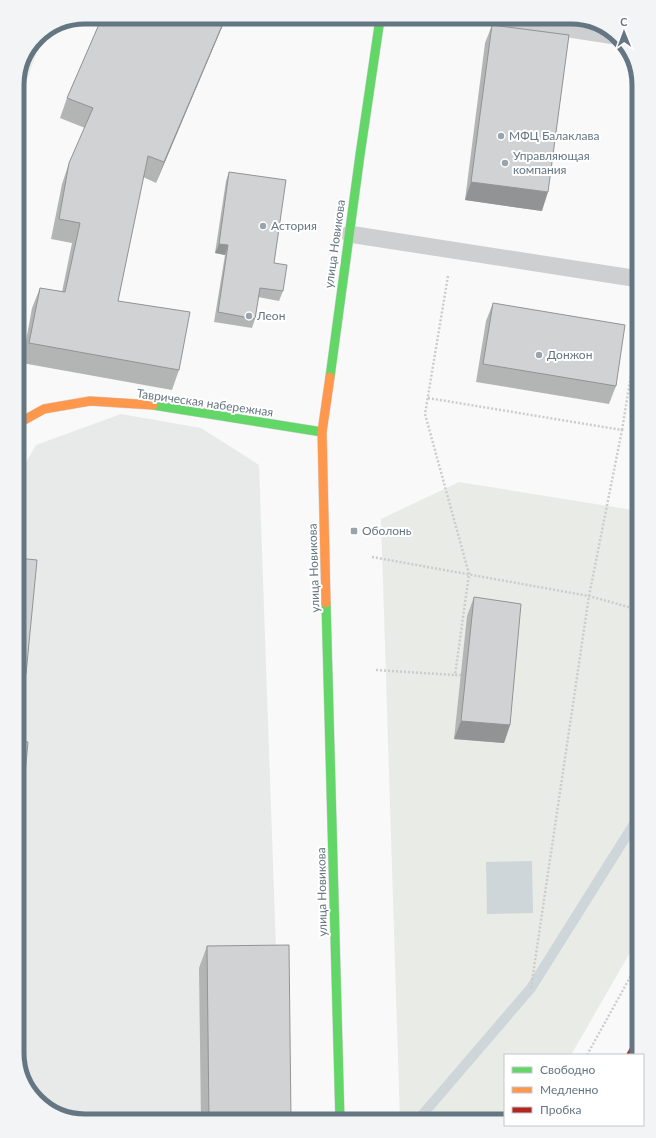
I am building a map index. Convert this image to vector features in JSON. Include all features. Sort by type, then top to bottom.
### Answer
[{"type":"main road","name":"улица Новикова","points":[[340,1114],[322,432],[379,24]]},
{"type":"main road","name":"Таврическая набережная","points":[[24,420],[44,409],[90,401],[162,406],[322,432]]},
{"type":"lane","points":[[537,24],[604,34]]},
{"type":"lane","points":[[349,234],[632,278]]},
{"type":"path","points":[[452,250],[425,414],[469,574],[455,675]]},
{"type":"path","points":[[532,988],[590,596],[622,430],[632,369]]},
{"type":"path","points":[[428,398],[622,430]]},
{"type":"path","points":[[372,557],[590,596],[632,608]]},
{"type":"path","points":[[376,670],[461,675]]},
{"type":"path","points":[[588,1054],[632,974]]},
{"type":"shaded area","points":[[39,45],[24,88],[26,69],[34,51]]},
{"type":"shaded area","points":[[121,414],[201,428],[259,465],[282,1114],[73,1113],[58,1108],[45,1099],[34,1087],[27,1073],[24,1053],[24,466],[36,445]]},
{"type":"shaded area","points":[[459,482],[632,510],[632,949],[572,1054],[504,1054],[504,1114],[400,1114],[381,519]]},
{"type":"shaded area","points":[[632,485],[632,498],[630,498]]},
{"type":"shaded area","points":[[532,861],[533,913],[487,914],[486,862]]},
{"type":"building","points":[[99,24],[223,24],[164,162],[148,156],[118,301],[190,312],[179,370],[29,343],[40,288],[65,292],[80,223],[59,219],[69,163],[93,108],[67,98]]},
{"type":"building","points":[[492,25],[569,35],[548,192],[471,182]]},
{"type":"building","points":[[229,172],[286,180],[274,263],[287,265],[283,291],[260,288],[255,319],[218,312],[228,245],[219,244]]},
{"type":"building","points":[[493,303],[625,325],[616,386],[483,364]]},
{"type":"building","points":[[24,559],[37,560],[24,685]]},
{"type":"building","points":[[474,597],[521,604],[510,725],[461,721]]},
{"type":"building","points":[[24,742],[28,742],[24,784]]},
{"type":"building","points":[[289,945],[291,1114],[209,1114],[207,946]]},
{"type":"waterway","points":[[423,1114],[531,988],[632,827]]},
{"type":"traffic: fast","points":[[330,377],[379,24]]},
{"type":"traffic: fast","points":[[153,405],[322,432]]},
{"type":"traffic: fast","points":[[326,603],[340,1114]]},
{"type":"traffic: slow","points":[[326,603],[322,432],[330,377]]},
{"type":"traffic: slow","points":[[24,420],[44,409],[90,401],[153,405]]},
{"type":"place","name":"МФЦ Балаклава","points":[[501,136]]},
{"type":"place","name":"Управляющая компания","points":[[505,163]]},
{"type":"place","name":"Астория","points":[[263,226]]},
{"type":"place","name":"Леон","points":[[249,316]]},
{"type":"place","name":"Донжон","points":[[539,355]]},
{"type":"place","name":"Оболонь","points":[[354,531]]}]
